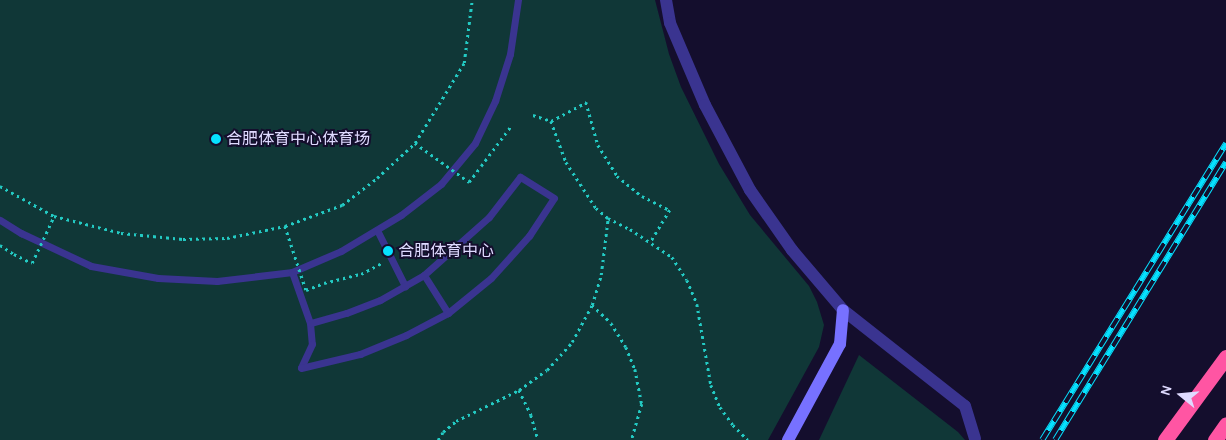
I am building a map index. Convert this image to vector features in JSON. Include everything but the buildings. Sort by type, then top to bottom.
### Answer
[{"type":"highway","points":[[1165,440],[1226,357]]},
{"type":"highway","points":[[1214,440],[1226,424]]},
{"type":"street","points":[[666,0],[670,24],[705,105],[750,190],[792,250],[843,310],[965,406],[975,438]]},
{"type":"street","points":[[788,440],[840,344],[843,310]]},
{"type":"lane","points":[[0,220],[21,233],[91,266],[139,274],[217,281],[292,272],[341,251],[377,230],[401,215],[441,184],[475,143],[495,101],[510,54],[518,0]]},
{"type":"lane","points":[[292,272],[310,323],[312,344],[301,368],[360,354],[406,335],[448,313],[491,278],[529,236],[554,198],[520,177],[489,217],[424,275],[380,300],[346,314],[310,323]]},
{"type":"lane","points":[[377,230],[405,286]]},
{"type":"lane","points":[[424,275],[448,313]]},
{"type":"path","points":[[0,186],[54,216],[121,233],[182,238],[226,238],[285,226],[342,205],[377,178],[415,143],[464,63],[472,0]]},
{"type":"path","points":[[533,115],[551,121],[586,102],[598,145],[617,176],[642,196],[670,210],[651,242]]},
{"type":"path","points":[[551,121],[566,162],[580,187],[596,208],[608,218],[651,242],[672,258],[687,280],[697,304],[712,385],[720,407],[733,425],[748,440]]},
{"type":"path","points":[[415,143],[469,182],[511,126]]},
{"type":"path","points":[[0,245],[32,263],[54,216]]},
{"type":"path","points":[[438,440],[443,432],[456,421],[520,390],[547,370],[572,342],[592,305],[601,275],[608,218]]},
{"type":"path","points":[[285,226],[306,290],[324,283],[361,274],[391,258]]},
{"type":"path","points":[[592,305],[611,323],[626,347],[635,369],[642,404],[632,440]]},
{"type":"path","points":[[520,390],[531,415],[538,440]]},
{"type":"green space","name":"合肥体育中心","points":[[0,0],[655,0],[669,54],[681,87],[719,164],[750,215],[809,286],[817,302],[824,325],[819,347],[768,440],[0,440]]},
{"type":"green space","points":[[859,355],[958,432],[965,440],[819,440]]},
{"type":"railway","points":[[1042,440],[1226,143]]},
{"type":"railway","points":[[1055,440],[1226,162]]},
{"type":"place","name":"合肥体育中心体育场","points":[[216,139]]},
{"type":"place","name":"合肥体育中心","points":[[388,251]]}]
